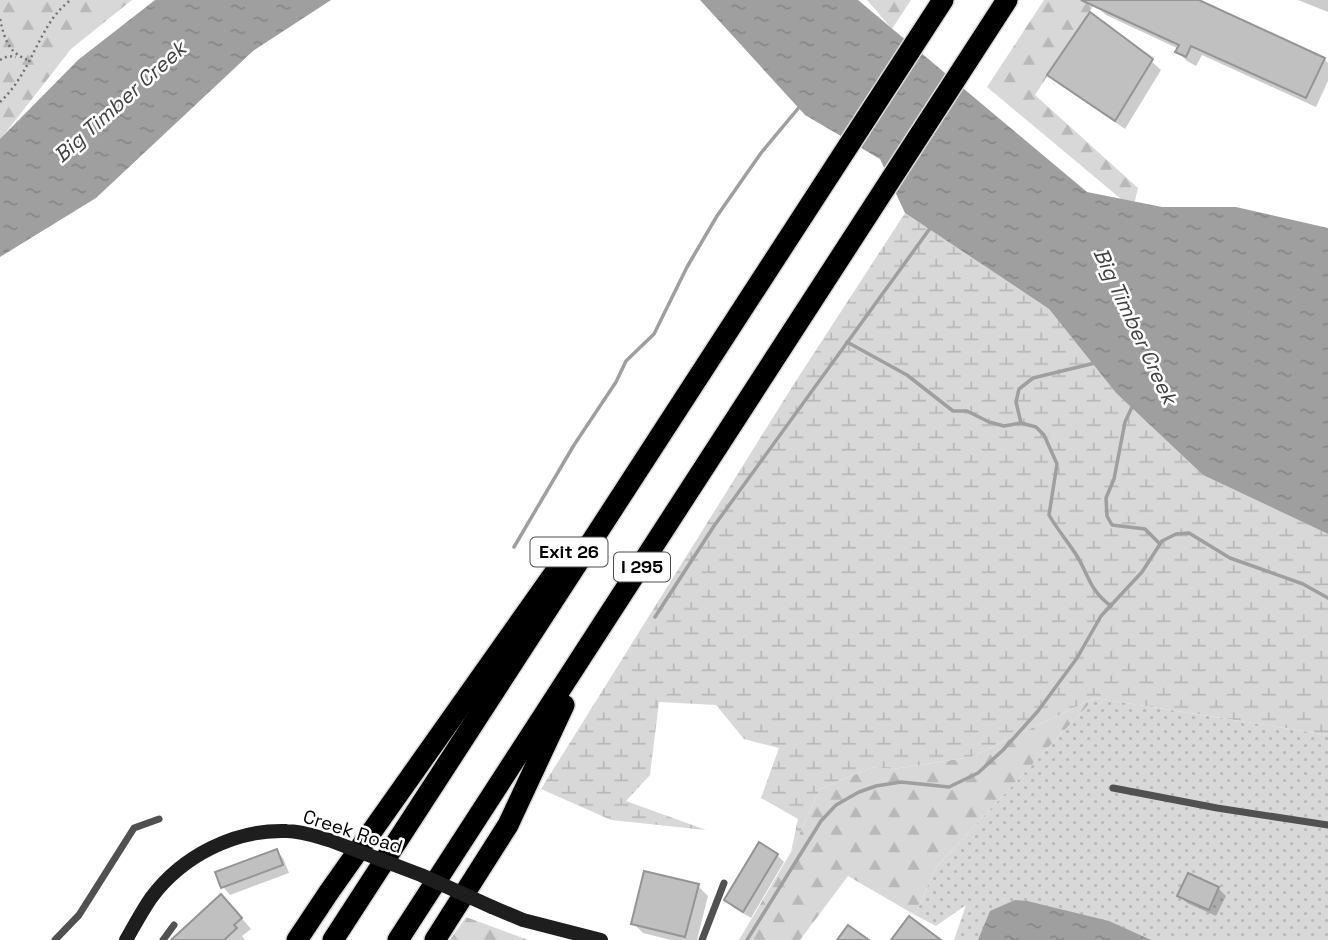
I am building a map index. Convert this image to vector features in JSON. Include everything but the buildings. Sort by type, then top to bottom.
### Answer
[{"type":"highway","name":"I 295","points":[[332,940],[943,0]]},
{"type":"highway","name":"I 295","points":[[398,940],[1007,0]]},
{"type":"highway","name":"Exit 26","points":[[298,940],[343,871],[757,286]]},
{"type":"highway","points":[[435,940],[509,825],[560,713],[610,616]]},
{"type":"street","name":"Creek Road","points":[[126,940],[159,889],[185,864],[219,844],[240,836],[273,831],[299,832],[329,840],[409,870],[523,920],[601,940]]},
{"type":"lane","points":[[1113,788],[1328,825]]},
{"type":"lane","points":[[55,940],[79,915],[134,828],[159,819]]},
{"type":"lane","points":[[702,940],[724,883]]},
{"type":"lane","points":[[163,940],[174,925]]},
{"type":"path","points":[[0,102],[22,78],[52,18],[71,0]]},
{"type":"path","points":[[0,19],[4,35],[14,53],[31,61]]},
{"type":"path","points":[[0,60],[8,56],[20,57]]},
{"type":"green space","points":[[0,0],[132,0],[71,49],[0,140]]},
{"type":"green space","points":[[867,0],[911,0],[892,29]]},
{"type":"green space","points":[[1044,0],[1097,0],[1035,95],[1138,188],[1133,209],[987,87]]},
{"type":"green space","points":[[905,213],[1049,309],[1116,393],[1203,475],[1328,534],[1328,735],[1095,698],[971,757],[894,769],[873,767],[820,789],[791,852],[798,819],[761,798],[779,748],[744,739],[716,705],[659,702],[650,775],[626,801],[706,830],[611,820],[541,789],[792,387]]},
{"type":"green space","points":[[1095,698],[936,867],[915,915],[848,876],[800,940],[739,940],[791,852],[820,789],[873,767],[894,769],[971,757]]},
{"type":"green space","points":[[1095,698],[1328,735],[1328,940],[954,940],[966,905],[936,926],[915,915],[936,867]]},
{"type":"green space","points":[[466,917],[528,940],[450,940]]},
{"type":"water","name":"Big Timber Creek","points":[[155,0],[331,0],[253,51],[96,198],[0,257],[0,139],[78,60]]},
{"type":"water","name":"Big Timber Creek","points":[[700,0],[858,0],[1087,192],[1162,207],[1236,207],[1328,228],[1328,534],[1203,475],[1116,393],[1049,309],[905,213],[880,159],[805,115]]},
{"type":"water","points":[[1015,900],[1109,921],[1151,940],[978,940],[990,911]]},
{"type":"waterway","points":[[514,547],[574,445],[616,382],[626,361],[654,334],[687,267],[717,216],[761,153],[801,105]]},
{"type":"waterway","points":[[655,617],[714,526],[931,227]]},
{"type":"waterway","points":[[847,342],[907,375],[953,411],[967,411],[1004,426],[1021,423],[1036,427],[1044,435],[1057,464],[1049,515],[1077,556],[1094,589],[1111,606]]},
{"type":"waterway","points":[[1021,423],[1016,402],[1019,389],[1033,378],[1095,363]]},
{"type":"waterway","points":[[1132,407],[1125,422],[1114,479],[1106,498],[1107,516],[1112,525],[1145,529],[1160,544]]},
{"type":"waterway","points":[[747,940],[821,821],[836,805],[859,792],[901,782],[949,787],[978,773],[1003,750],[1038,711],[1077,658],[1101,616],[1142,572],[1162,541],[1176,534],[1189,533],[1230,558],[1303,584],[1328,598]]}]
